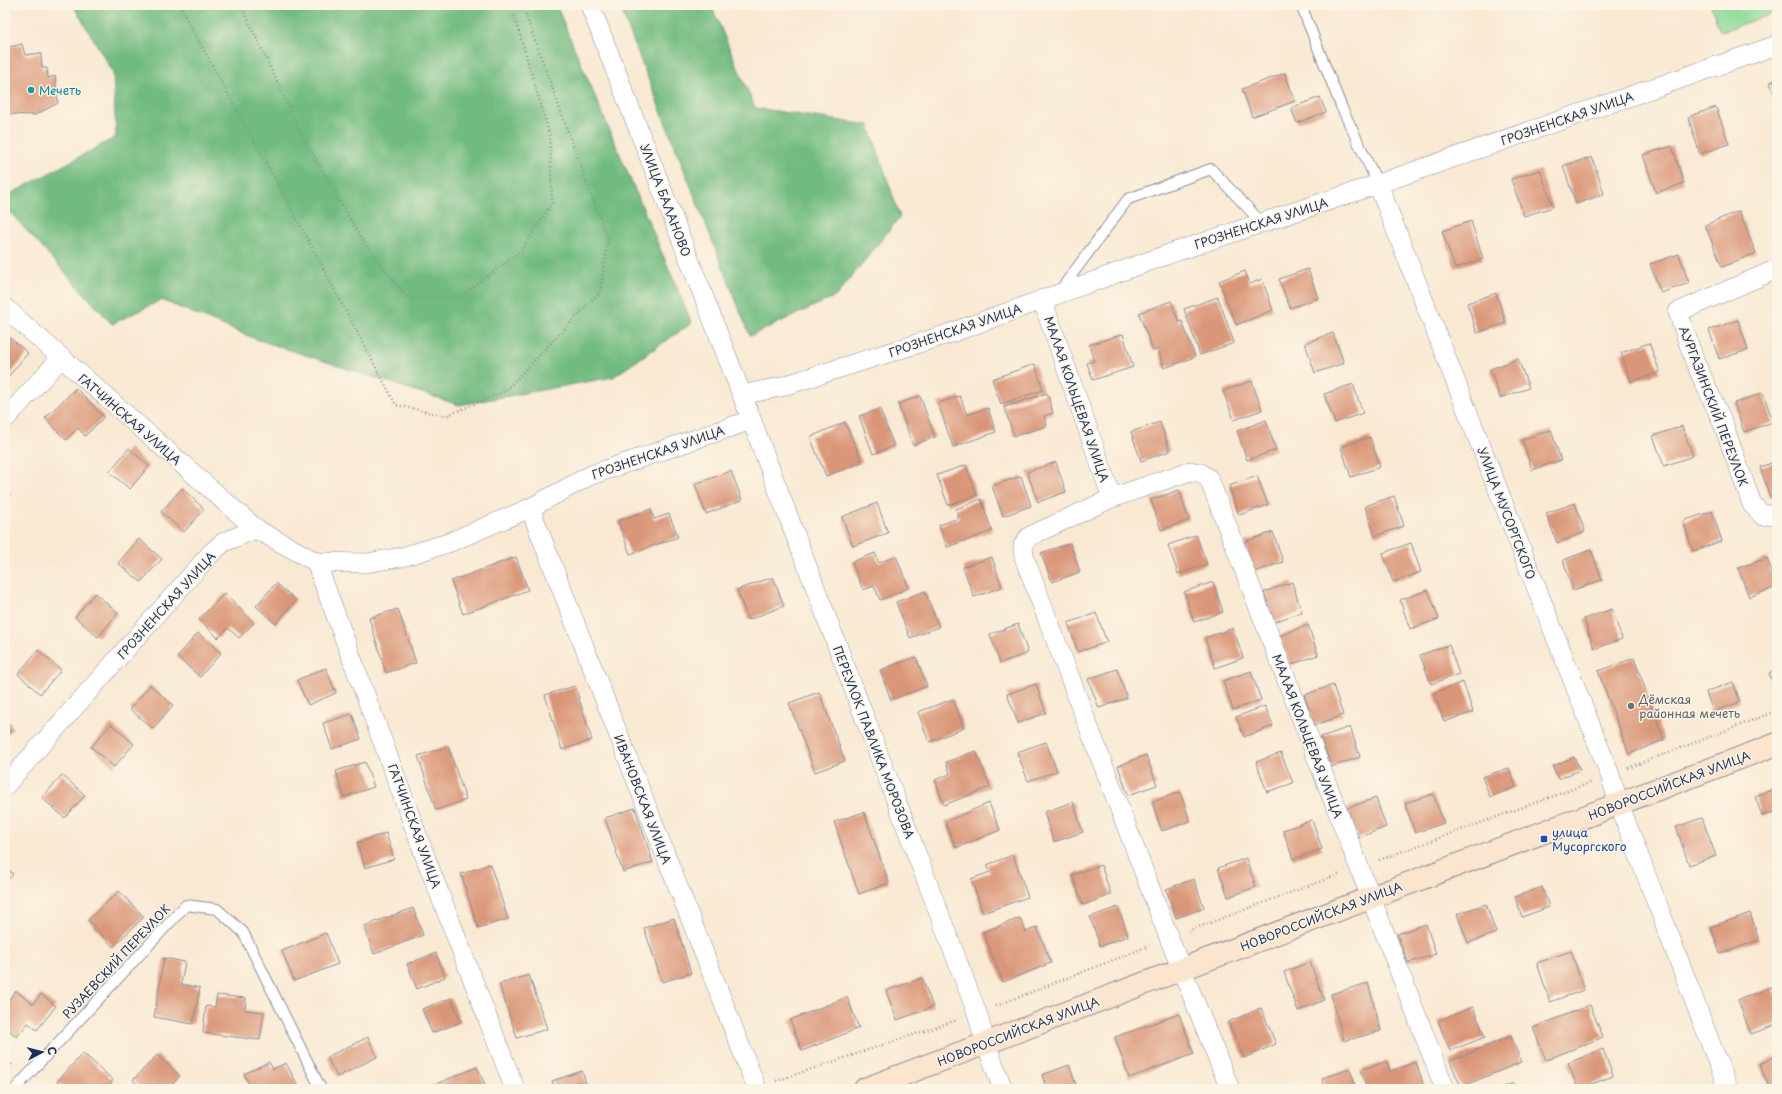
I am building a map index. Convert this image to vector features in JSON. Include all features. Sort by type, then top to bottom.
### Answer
[{"type":"main road","name":"НОВОРОССИЙСКАЯ УЛИЦА","points":[[865,1089],[986,1044],[1181,968],[1777,744]]},
{"type":"street","name":"УЛИЦА БАЛАНОВО","points":[[590,5],[742,395]]},
{"type":"street","name":"ГРОЗНЕНСКАЯ УЛИЦА","points":[[742,395],[780,386],[948,334],[1050,296],[1378,184],[1777,44]]},
{"type":"street","name":"УЛИЦА МУСОРГСКОГО","points":[[1378,184],[1610,775],[1619,804],[1728,1089]]},
{"type":"street","name":"АУРГАЗИНСКИЙ ПЕРЕУЛОК","points":[[1777,270],[1678,312],[1695,362],[1722,421],[1752,504],[1764,516],[1777,513]]},
{"type":"street","name":"МАЛАЯ КОЛЬЦЕВАЯ УЛИЦА","points":[[1050,296],[1112,498]]},
{"type":"street","name":"ГАТЧИНСКАЯ УЛИЦА","points":[[5,308],[256,529]]},
{"type":"street","points":[[5,419],[61,358]]},
{"type":"street","name":"ПЕРЕУЛОК ПАВЛИКА МОРОЗОВА","points":[[742,395],[977,1013],[986,1044],[1003,1089]]},
{"type":"street","name":"ГРОЗНЕНСКАЯ УЛИЦА","points":[[5,786],[211,553],[224,542],[256,529],[316,562],[366,563],[402,557],[448,543],[530,508],[591,474],[751,420]]},
{"type":"street","name":"МАЛАЯ КОЛЬЦЕВАЯ УЛИЦА","points":[[1230,1089],[1169,938],[1024,558],[1023,545],[1030,536],[1112,498],[1190,471],[1201,473],[1208,479],[1372,897],[1445,1089]]},
{"type":"street","name":"ИВАНОВСКАЯ УЛИЦА","points":[[530,508],[756,1088]]},
{"type":"street","name":"ГАТЧИНСКАЯ УЛИЦА","points":[[316,562],[428,864],[515,1089]]},
{"type":"lane","points":[[1301,5],[1341,106],[1378,184]]},
{"type":"lane","points":[[1050,296],[1128,199],[1211,169],[1262,223]]},
{"type":"lane","name":"РУЗАЕВСКИЙ ПЕРЕУЛОК","points":[[15,1089],[186,905],[217,909],[243,932],[321,1089]]},
{"type":"path","points":[[179,5],[292,210],[396,405],[446,416],[505,391],[600,292],[608,241],[522,5]]},
{"type":"path","points":[[241,5],[303,138],[361,238],[407,298],[460,297],[521,251],[552,203],[550,136],[511,5]]},
{"type":"path","points":[[756,1088],[977,1013],[1169,938],[1777,712]]},
{"type":"green space","points":[[73,5],[556,5],[692,323],[613,377],[459,405],[256,339],[161,300],[112,324],[5,207],[5,197],[116,137],[113,72]]},
{"type":"green space","points":[[619,5],[711,5],[755,108],[869,125],[900,217],[836,296],[750,336]]},
{"type":"green space","points":[[1711,5],[1777,5],[1777,12],[1720,32]]},
{"type":"building","name":"Мечеть","points":[[22,44],[25,55],[41,53],[42,68],[47,68],[48,78],[55,76],[58,103],[35,115],[8,114],[5,105],[5,48]]},
{"type":"building","points":[[1285,73],[1295,101],[1252,117],[1242,89]]},
{"type":"building","points":[[1777,80],[1777,104],[1770,82]]},
{"type":"building","points":[[1320,97],[1326,112],[1297,123],[1291,108]]},
{"type":"building","points":[[1716,107],[1729,144],[1700,154],[1688,117]]},
{"type":"building","points":[[1672,146],[1684,183],[1656,193],[1643,155]]},
{"type":"building","points":[[1592,157],[1604,194],[1576,204],[1563,166]]},
{"type":"building","points":[[1540,170],[1553,207],[1524,216],[1511,179]]},
{"type":"building","points":[[1739,211],[1756,253],[1722,267],[1705,225]]},
{"type":"building","points":[[1471,221],[1483,259],[1455,268],[1442,231]]},
{"type":"building","points":[[1679,254],[1689,283],[1661,293],[1650,264]]},
{"type":"building","points":[[1308,269],[1318,298],[1290,308],[1279,279]]},
{"type":"building","points":[[1245,271],[1250,284],[1262,279],[1273,310],[1236,325],[1219,281]]},
{"type":"building","points":[[1496,293],[1506,323],[1477,333],[1467,303]]},
{"type":"building","points":[[1218,297],[1234,343],[1200,355],[1184,309]]},
{"type":"building","points":[[1171,301],[1179,322],[1182,321],[1195,357],[1164,368],[1158,349],[1153,351],[1139,313]]},
{"type":"building","points":[[1738,320],[1748,350],[1719,359],[1709,330]]},
{"type":"building","points":[[1333,333],[1344,363],[1315,373],[1305,343]]},
{"type":"building","points":[[1123,334],[1133,367],[1093,380],[1087,363],[1094,361],[1089,345]]},
{"type":"building","points":[[8,336],[28,353],[8,377],[5,374],[5,339]]},
{"type":"building","points":[[1649,343],[1660,372],[1631,382],[1621,353]]},
{"type":"building","points":[[1518,359],[1529,388],[1500,398],[1490,369]]},
{"type":"building","points":[[1035,364],[1043,390],[1001,404],[992,379]]},
{"type":"building","points":[[1252,381],[1262,410],[1234,420],[1223,391]]},
{"type":"building","points":[[1353,384],[1363,413],[1335,423],[1324,394]]},
{"type":"building","points":[[76,388],[104,417],[85,436],[78,428],[66,440],[45,418]]},
{"type":"building","points":[[1047,393],[1053,413],[1044,416],[1047,426],[1014,436],[1004,407]]},
{"type":"building","points":[[1763,393],[1773,422],[1744,432],[1734,403]]},
{"type":"building","points":[[920,396],[935,437],[913,445],[898,404]]},
{"type":"building","points":[[960,396],[967,415],[988,408],[996,432],[953,447],[938,403]]},
{"type":"building","points":[[880,409],[894,446],[873,454],[859,416]]},
{"type":"building","points":[[1266,420],[1276,450],[1247,460],[1237,431]]},
{"type":"building","points":[[845,422],[862,462],[826,476],[810,437]]},
{"type":"building","points":[[1160,422],[1170,451],[1141,461],[1131,432]]},
{"type":"building","points":[[1682,426],[1693,456],[1664,466],[1653,436]]},
{"type":"building","points":[[1551,430],[1561,460],[1532,470],[1522,440]]},
{"type":"building","points":[[1370,437],[1380,467],[1351,477],[1341,447]]},
{"type":"building","points":[[129,448],[149,466],[130,489],[109,472]]},
{"type":"building","points":[[1777,461],[1777,494],[1770,497],[1760,467]]},
{"type":"building","points":[[1056,462],[1066,492],[1038,502],[1027,472]]},
{"type":"building","points":[[966,465],[977,495],[948,505],[937,475]]},
{"type":"building","points":[[731,471],[742,500],[706,514],[695,484]]},
{"type":"building","points":[[1021,476],[1031,506],[1003,516],[992,486]]},
{"type":"building","points":[[1257,476],[1268,505],[1239,515],[1229,486]]},
{"type":"building","points":[[182,488],[204,509],[184,532],[161,512]]},
{"type":"building","points":[[5,489],[10,494],[5,500]]},
{"type":"building","points":[[1179,490],[1189,520],[1161,530],[1151,500]]},
{"type":"building","points":[[1394,496],[1404,526],[1375,536],[1365,506]]},
{"type":"building","points":[[981,499],[992,531],[947,547],[939,525],[959,518],[956,509]]},
{"type":"building","points":[[877,503],[888,533],[853,546],[842,517]]},
{"type":"building","points":[[1575,503],[1585,532],[1557,543],[1546,513]]},
{"type":"building","points":[[651,509],[654,519],[669,514],[678,537],[630,554],[618,521]]},
{"type":"building","points":[[1712,511],[1722,541],[1693,551],[1683,521]]},
{"type":"building","points":[[1273,532],[1283,562],[1254,572],[1244,542]]},
{"type":"building","points":[[1196,535],[1207,564],[1178,574],[1168,545]]},
{"type":"building","points":[[139,539],[162,559],[141,582],[118,563]]},
{"type":"building","points":[[1070,543],[1080,572],[1052,582],[1041,553]]},
{"type":"building","points":[[1411,543],[1421,572],[1393,582],[1383,553]]},
{"type":"building","points":[[1591,550],[1602,580],[1573,590],[1563,560]]},
{"type":"building","points":[[875,553],[879,563],[896,556],[909,588],[880,600],[874,586],[863,590],[852,562]]},
{"type":"building","points":[[516,557],[528,590],[463,614],[451,581]]},
{"type":"building","points":[[992,557],[1002,587],[974,597],[963,567]]},
{"type":"building","points":[[1767,558],[1777,587],[1749,597],[1738,568]]},
{"type":"building","points":[[773,577],[784,606],[748,620],[737,590]]},
{"type":"building","points":[[1213,582],[1223,612],[1194,622],[1184,592]]},
{"type":"building","points":[[1292,582],[1302,612],[1274,622],[1264,592]]},
{"type":"building","points":[[276,583],[296,600],[276,624],[256,606]]},
{"type":"building","points":[[1428,590],[1439,619],[1410,629],[1400,600]]},
{"type":"building","points":[[925,591],[939,627],[910,638],[896,602]]},
{"type":"building","points":[[95,593],[118,613],[98,637],[75,617]]},
{"type":"building","points":[[225,593],[254,623],[239,638],[228,628],[218,638],[199,619]]},
{"type":"building","points":[[398,609],[416,663],[386,673],[369,618]]},
{"type":"building","points":[[1612,609],[1622,639],[1594,649],[1584,619]]},
{"type":"building","points":[[1096,613],[1107,642],[1078,652],[1068,623]]},
{"type":"building","points":[[1018,624],[1028,653],[1000,663],[990,634]]},
{"type":"building","points":[[1308,625],[1318,655],[1290,665],[1279,636]]},
{"type":"building","points":[[1233,628],[1243,658],[1215,668],[1205,638]]},
{"type":"building","points":[[198,633],[221,653],[200,677],[177,657]]},
{"type":"building","points":[[1449,645],[1459,674],[1431,684],[1420,655]]},
{"type":"building","points":[[38,650],[61,670],[40,694],[18,674]]},
{"type":"building","points":[[916,657],[927,686],[891,700],[880,670]]},
{"type":"building","name":"Дёмская районная мечеть","points":[[1634,658],[1664,740],[1629,754],[1598,671]]},
{"type":"building","points":[[326,668],[336,693],[308,705],[297,680]]},
{"type":"building","points":[[1117,669],[1127,698],[1099,708],[1088,679]]},
{"type":"building","points":[[1777,670],[1777,692],[1776,692],[1769,673]]},
{"type":"building","points":[[1251,671],[1261,700],[1233,710],[1223,681]]},
{"type":"building","points":[[1463,682],[1473,712],[1444,722],[1434,693]]},
{"type":"building","points":[[1733,682],[1740,702],[1713,712],[1706,692]]},
{"type":"building","points":[[1036,684],[1046,713],[1018,723],[1007,694]]},
{"type":"building","points":[[150,685],[173,705],[153,729],[130,709]]},
{"type":"building","points":[[1333,685],[1343,715],[1315,725],[1304,695]]},
{"type":"building","points":[[575,686],[592,740],[562,750],[545,695]]},
{"type":"building","points":[[819,692],[845,761],[815,772],[789,703]]},
{"type":"building","points":[[953,699],[964,728],[929,742],[918,712]]},
{"type":"building","points":[[1265,706],[1273,726],[1244,737],[1236,717]]},
{"type":"building","points":[[352,714],[361,739],[332,749],[323,723]]},
{"type":"building","points":[[5,721],[13,728],[5,737]]},
{"type":"building","points":[[111,724],[134,744],[114,767],[91,747]]},
{"type":"building","points":[[1350,727],[1360,757],[1331,767],[1321,737]]},
{"type":"building","points":[[1046,742],[1057,771],[1028,781],[1017,752]]},
{"type":"building","points":[[448,746],[466,800],[436,810],[418,756]]},
{"type":"building","points":[[976,751],[990,787],[944,805],[935,780],[950,774],[946,762]]},
{"type":"building","points":[[1281,753],[1293,783],[1267,792],[1256,762]]},
{"type":"building","points":[[1146,755],[1157,785],[1128,795],[1118,766]]},
{"type":"building","points":[[1574,757],[1580,770],[1558,779],[1553,766]]},
{"type":"building","points":[[365,762],[374,787],[344,797],[336,771]]},
{"type":"building","points":[[1509,768],[1516,787],[1490,797],[1482,777]]},
{"type":"building","points":[[62,775],[85,795],[65,818],[42,798]]},
{"type":"building","points":[[1777,788],[1777,811],[1762,816],[1755,796]]},
{"type":"building","points":[[1180,792],[1190,821],[1162,831],[1152,802]]},
{"type":"building","points":[[1433,794],[1444,823],[1415,833],[1405,803]]},
{"type":"building","points":[[1376,798],[1386,827],[1358,838],[1347,808]]},
{"type":"building","points":[[1073,802],[1083,832],[1054,842],[1044,812]]},
{"type":"building","points":[[989,803],[1000,830],[956,848],[945,822]]},
{"type":"building","points":[[635,808],[653,862],[623,872],[605,818]]},
{"type":"building","points":[[864,812],[889,883],[859,894],[834,822]]},
{"type":"building","points":[[1702,818],[1716,856],[1689,865],[1676,827]]},
{"type":"building","points":[[1312,820],[1322,849],[1293,859],[1283,830]]},
{"type":"building","points":[[386,833],[394,859],[365,868],[357,843]]},
{"type":"building","points":[[1013,855],[1028,897],[983,913],[971,879],[990,872],[987,865]]},
{"type":"building","points":[[1246,858],[1256,887],[1228,897],[1218,868]]},
{"type":"building","points":[[490,864],[508,919],[478,928],[461,874]]},
{"type":"building","points":[[1101,865],[1111,895],[1083,905],[1072,875]]},
{"type":"building","points":[[5,867],[13,874],[5,883]]},
{"type":"building","points":[[1194,879],[1204,908],[1176,918],[1166,889]]},
{"type":"building","points":[[1542,887],[1549,907],[1522,917],[1515,897]]},
{"type":"building","points":[[119,891],[144,917],[113,947],[88,920]]},
{"type":"building","points":[[1486,904],[1496,933],[1468,943],[1457,914]]},
{"type":"building","points":[[1118,907],[1128,936],[1100,946],[1090,917]]},
{"type":"building","points":[[413,908],[423,935],[374,954],[364,926]]},
{"type":"building","points":[[1750,913],[1759,940],[1720,954],[1711,927]]},
{"type":"building","points":[[674,918],[691,973],[662,982],[644,928]]},
{"type":"building","points":[[1020,918],[1026,932],[1037,927],[1051,963],[1003,982],[983,932]]},
{"type":"building","points":[[1426,924],[1436,954],[1408,963],[1397,934]]},
{"type":"building","points":[[326,933],[338,964],[294,981],[282,951]]},
{"type":"building","points":[[1571,951],[1584,990],[1550,1002],[1537,963]]},
{"type":"building","points":[[436,953],[445,977],[417,989],[407,964]]},
{"type":"building","points":[[164,958],[185,962],[181,984],[200,988],[193,1024],[154,1017]]},
{"type":"building","points":[[1310,962],[1324,1000],[1298,1011],[1284,972]]},
{"type":"building","points":[[529,975],[547,1029],[517,1038],[499,984]]},
{"type":"building","points":[[922,978],[933,1007],[897,1020],[886,991]]},
{"type":"building","points":[[1368,983],[1381,1031],[1344,1041],[1331,994]]},
{"type":"building","points":[[1772,987],[1777,1000],[1777,1024],[1751,1034],[1738,1000]]},
{"type":"building","points":[[16,991],[33,1004],[41,994],[56,1006],[37,1030],[28,1023],[17,1037],[5,1027],[5,1004]]},
{"type":"building","points":[[217,995],[246,998],[245,1010],[264,1012],[260,1040],[203,1033],[206,1006],[215,1007]]},
{"type":"building","points":[[847,997],[859,1028],[802,1051],[790,1020]]},
{"type":"building","points":[[451,998],[461,1022],[432,1033],[422,1009]]},
{"type":"building","points":[[1590,1005],[1603,1037],[1546,1060],[1533,1028]]},
{"type":"building","points":[[1473,1007],[1485,1037],[1450,1051],[1438,1021]]},
{"type":"building","points":[[1261,1008],[1276,1044],[1244,1058],[1228,1022]]},
{"type":"building","points":[[1179,1014],[1194,1054],[1129,1078],[1115,1037]]},
{"type":"building","points":[[1511,1036],[1521,1062],[1461,1087],[1450,1061]]},
{"type":"building","points":[[368,1037],[377,1057],[337,1077],[327,1057]]},
{"type":"building","points":[[1603,1049],[1613,1076],[1578,1089],[1568,1063]]},
{"type":"building","points":[[83,1053],[113,1080],[106,1089],[64,1089],[57,1082]]},
{"type":"building","points":[[157,1055],[180,1076],[168,1089],[142,1089],[133,1080]]},
{"type":"building","points":[[1777,1056],[1777,1089],[1770,1089],[1759,1064]]},
{"type":"building","points":[[1387,1061],[1390,1071],[1416,1062],[1425,1089],[1367,1089],[1361,1070]]},
{"type":"building","points":[[269,1062],[273,1069],[286,1063],[298,1086],[292,1089],[251,1089],[244,1074]]},
{"type":"building","points":[[1069,1065],[1076,1085],[1065,1089],[1047,1089],[1042,1075]]},
{"type":"building","points":[[477,1067],[487,1089],[432,1089],[431,1086]]},
{"type":"building","points":[[1350,1069],[1356,1089],[1325,1089],[1322,1078]]},
{"type":"building","points":[[582,1071],[588,1089],[555,1089],[552,1081]]},
{"type":"building","points":[[1513,1083],[1515,1089],[1499,1089]]},
{"type":"place","name":"Мечеть","points":[[31,90]]},
{"type":"place","name":"Дёмская районная мечеть","points":[[1631,706]]},
{"type":"place","name":"улица Мусоргского","points":[[1544,839]]}]
